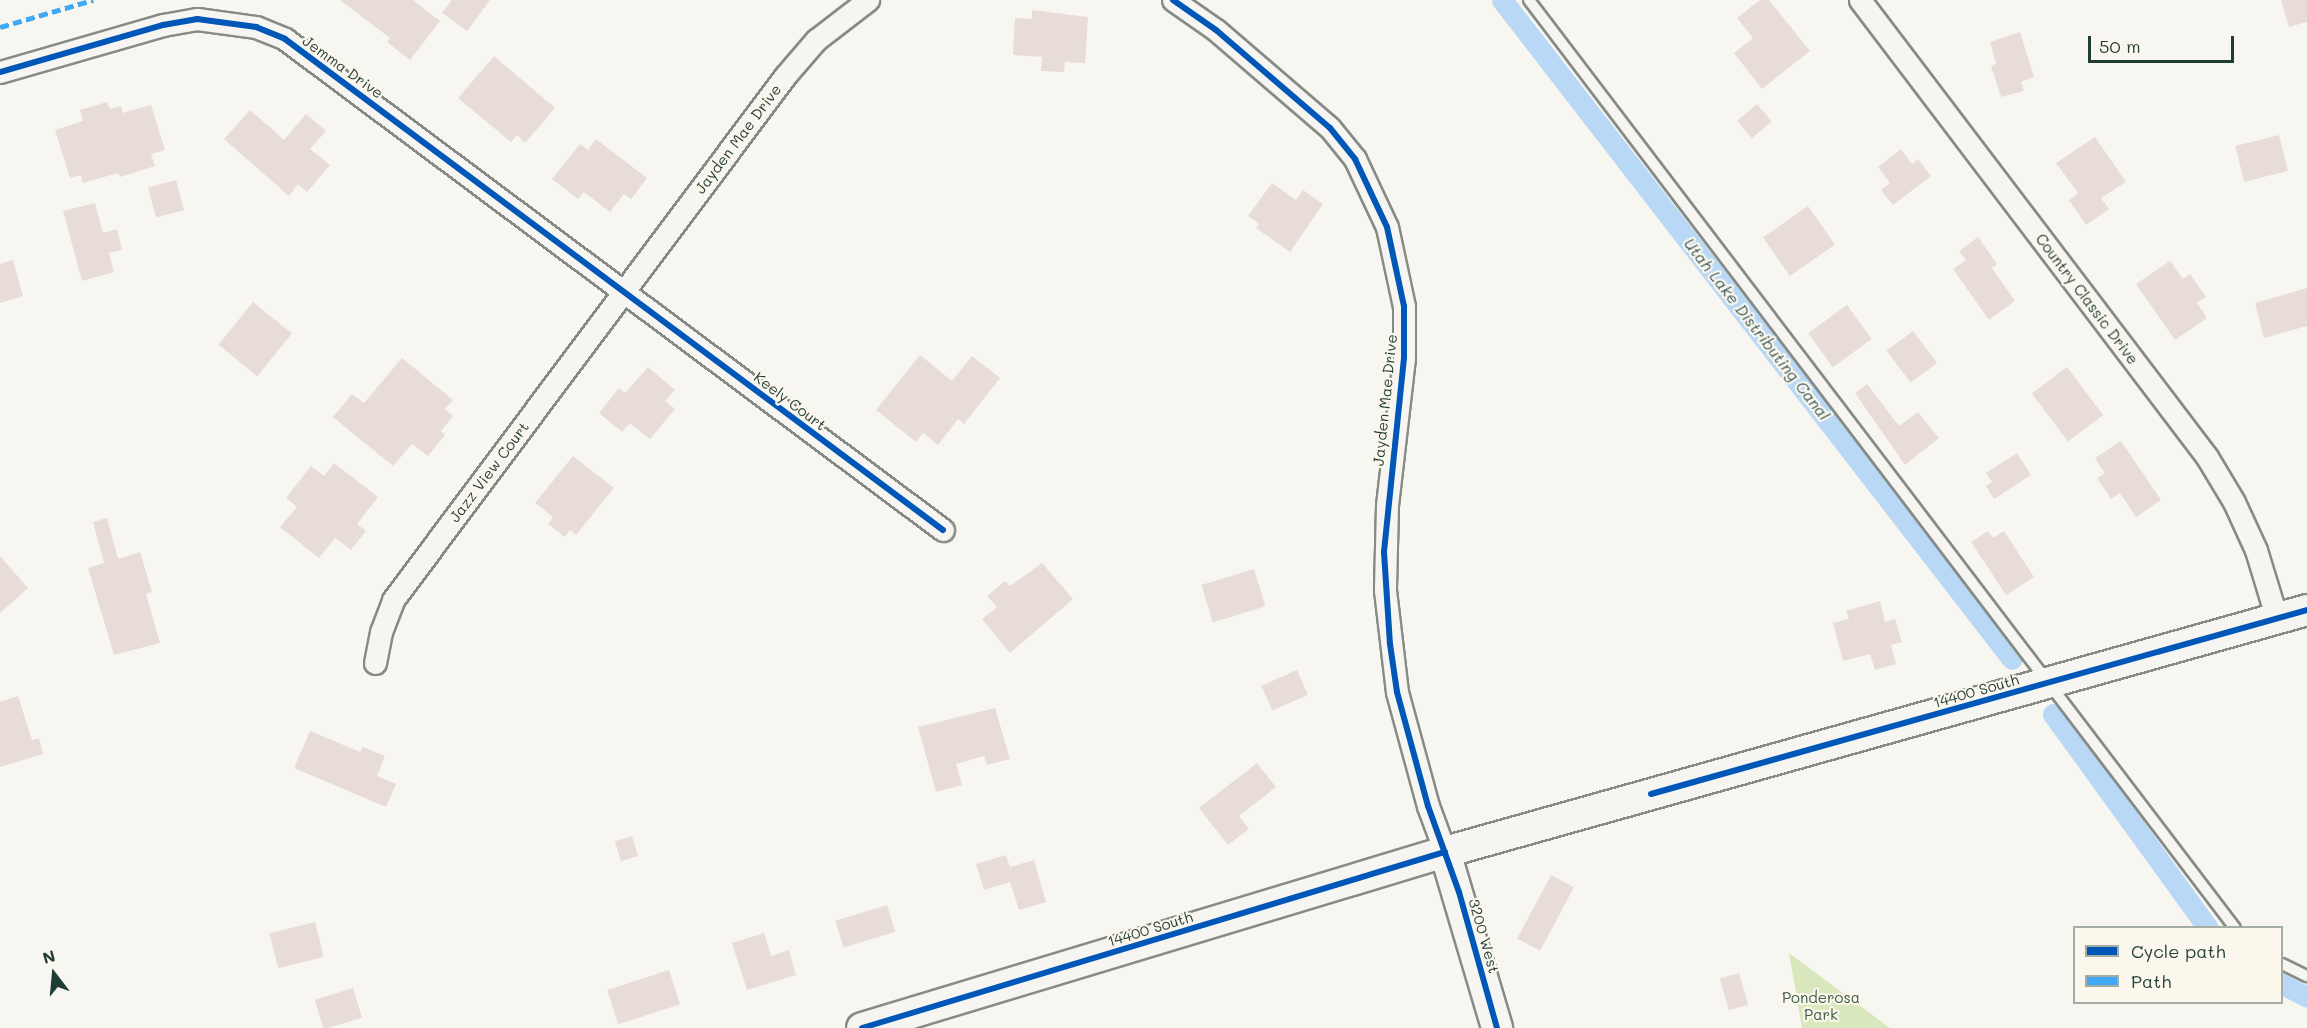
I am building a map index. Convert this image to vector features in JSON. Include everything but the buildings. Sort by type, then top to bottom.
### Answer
[{"type":"street","name":"Jayden Mae Drive","points":[[623,292],[793,67],[816,40],[868,0]]},
{"type":"street","name":"Jayden Mae Drive","points":[[1173,0],[1216,30],[1329,128],[1355,159],[1387,227],[1404,306],[1404,358],[1387,506],[1385,590],[1397,692],[1445,852]]},
{"type":"street","name":"Country Classic Drive","points":[[1860,0],[2207,457],[2234,502],[2256,550],[2277,619]]},
{"type":"street","name":"Jemma Drive","points":[[0,72],[163,25],[197,19],[256,27],[316,60],[623,292]]},
{"type":"street","name":"Keely Court","points":[[623,292],[943,530]]},
{"type":"street","name":"Jazz View Court","points":[[375,663],[381,632],[393,600],[623,292]]},
{"type":"street","name":"14400 South","points":[[862,1028],[1445,852],[2307,610]]},
{"type":"street","name":"3200 West","points":[[1445,852],[1497,1028]]},
{"type":"lane","points":[[1530,0],[2234,926]]},
{"type":"lane","points":[[2283,964],[2307,976]]},
{"type":"green space","name":"Ponderosa Park","points":[[1789,953],[1890,1028],[1802,1028]]},
{"type":"waterway","name":"Utah Lake Distributing Canal","points":[[1502,0],[2012,659]]},
{"type":"waterway","name":"Utah Lake Distributing Canal","points":[[2053,714],[2207,926]]},
{"type":"waterway","name":"Utah Lake Distributing Canal","points":[[2283,985],[2307,997]]},
{"type":"marked path","points":[[0,27],[93,0]]},
{"type":"cycle path","points":[[1173,0],[1216,30],[1330,128],[1355,159],[1387,227],[1404,306],[1404,358],[1384,552],[1390,644],[1397,692],[1428,806],[1459,892],[1497,1028]]},
{"type":"cycle path","points":[[0,72],[163,25],[197,19],[256,27],[285,39],[943,530]]},
{"type":"cycle path","points":[[1651,794],[2307,610]]},
{"type":"cycle path","points":[[862,1028],[1445,852]]}]
